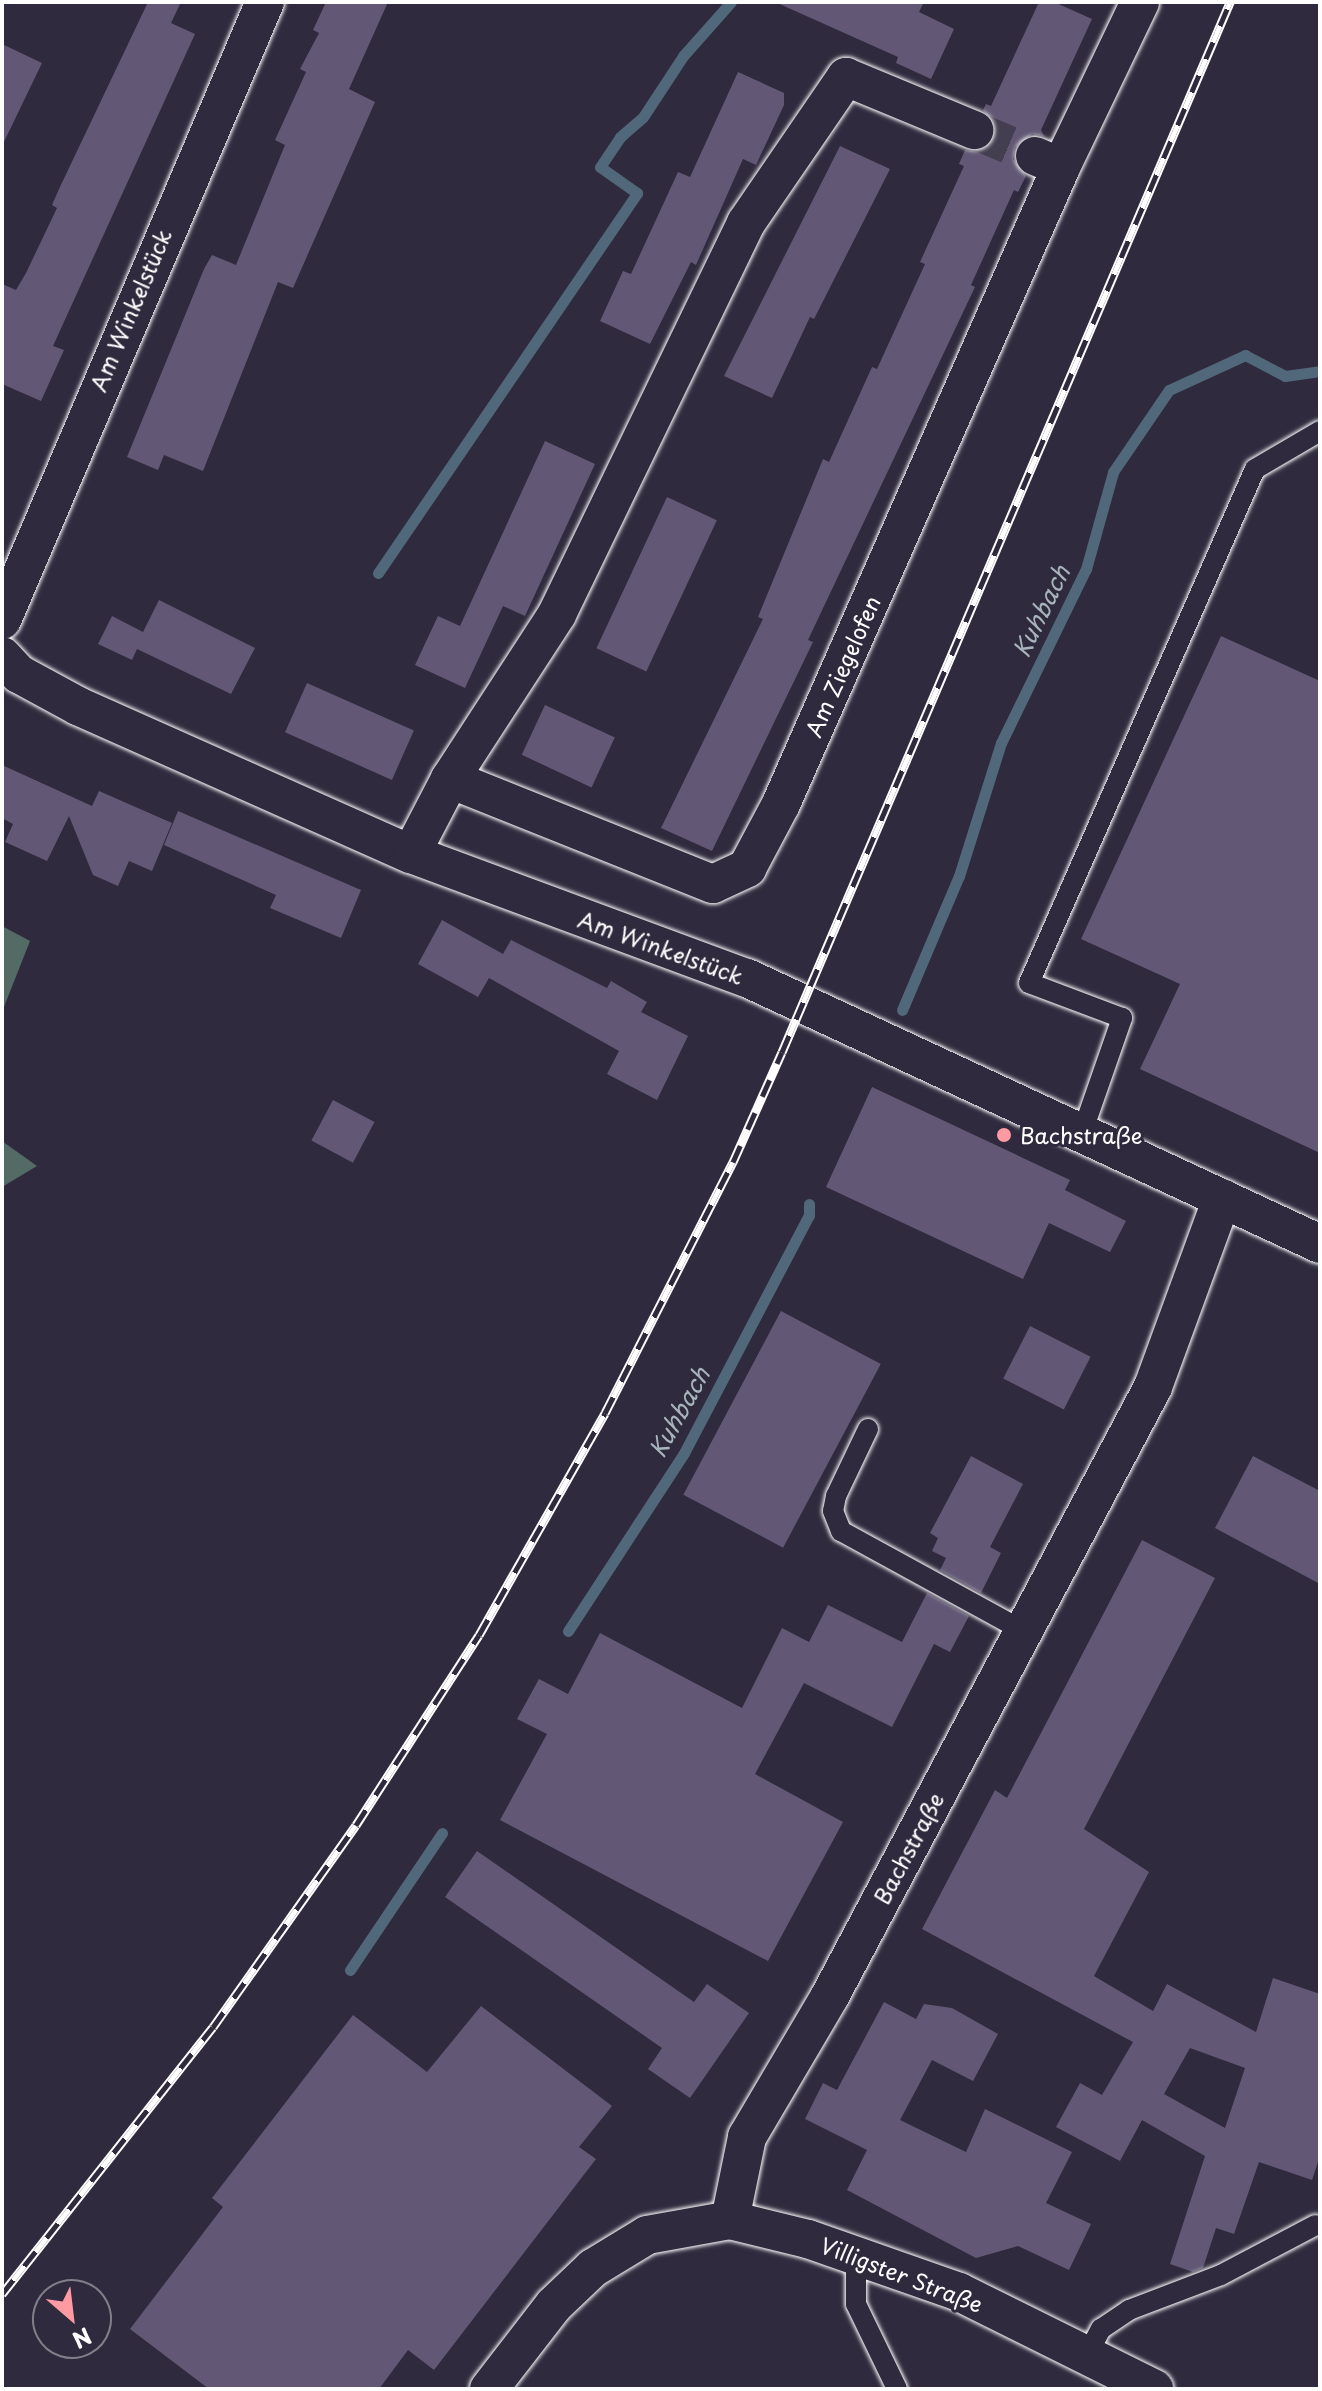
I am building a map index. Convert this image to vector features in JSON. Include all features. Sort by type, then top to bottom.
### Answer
[{"type":"street","name":"Am Winkelstück","points":[[2,620],[265,2]]},
{"type":"street","name":"Am Ziegelofen","points":[[450,779],[713,884],[747,868],[781,804],[1048,161],[1140,2]]},
{"type":"street","points":[[411,854],[450,779],[557,614],[746,223],[846,77],[974,130]]},
{"type":"street","name":"Am Winkelstück","points":[[2,656],[19,674],[78,706],[411,854],[747,978],[1320,1244]]},
{"type":"street","name":"Bachstraße","points":[[730,2220],[747,2137],[830,1996],[1153,1387],[1222,1198]]},
{"type":"street","points":[[489,2389],[554,2305],[593,2268],[647,2235],[730,2220]]},
{"type":"street","name":"Villigster Straße","points":[[730,2220],[856,2257],[959,2292],[1154,2389]]},
{"type":"lane","points":[[1082,1133],[1122,1018],[1029,983],[1255,469],[1320,431]]},
{"type":"lane","points":[[868,1429],[836,1496],[835,1522],[841,1531],[1024,1631]]},
{"type":"lane","points":[[1087,2355],[1101,2329],[1129,2310],[1221,2275],[1319,2222]]},
{"type":"lane","points":[[856,2257],[856,2304],[897,2389]]},
{"type":"green space","points":[[2,926],[30,941],[2,1012]]},
{"type":"green space","points":[[2,1141],[37,1166],[2,1187]]},
{"type":"building","points":[[148,2],[181,2],[171,23],[195,34],[53,346],[64,350],[41,401],[2,384],[2,284],[16,290],[26,273],[57,208],[52,205],[59,189]]},
{"type":"building","points":[[326,2],[388,2],[349,89],[375,102],[293,288],[278,282],[203,471],[164,455],[158,470],[127,457],[204,269],[212,255],[236,265],[285,145],[275,140],[306,72],[300,69],[319,33],[313,30]]},
{"type":"building","points":[[775,2],[924,2],[919,12],[954,29],[931,79],[896,63],[898,57]]},
{"type":"building","points":[[1039,2],[1054,2],[1092,19],[1041,130],[1044,136],[1032,134],[1015,147],[1013,159],[1026,176],[1018,192],[1014,190],[971,285],[975,287],[808,640],[813,642],[712,851],[661,828],[763,619],[758,617],[823,459],[829,462],[872,367],[877,369],[925,264],[920,262],[964,166],[959,164],[965,150],[978,152],[994,139],[996,126],[983,110],[986,104],[991,106]]},
{"type":"building","points":[[2,44],[42,63],[2,146]]},
{"type":"building","points":[[738,72],[784,93],[784,105],[756,165],[743,159],[696,265],[691,262],[650,344],[600,321],[623,271],[631,274],[678,172],[690,177]]},
{"type":"building","points":[[840,146],[890,169],[814,319],[810,317],[772,398],[724,376]]},
{"type":"building","points":[[545,441],[595,464],[525,616],[503,606],[465,688],[415,665],[438,616],[460,626]]},
{"type":"building","points":[[667,497],[717,520],[646,672],[596,648]]},
{"type":"building","points":[[159,600],[255,648],[231,694],[137,649],[132,660],[98,644],[112,616],[143,632]]},
{"type":"building","points":[[1221,636],[1320,681],[1320,1153],[1140,1069],[1180,984],[1081,939]]},
{"type":"building","points":[[307,683],[414,731],[392,780],[285,732]]},
{"type":"building","points":[[545,705],[615,738],[592,787],[522,755]]},
{"type":"building","points":[[2,765],[92,806],[99,791],[172,823],[152,871],[129,861],[118,886],[93,875],[69,816],[47,861],[5,842],[13,824],[2,818]]},
{"type":"building","points":[[178,811],[361,890],[341,938],[270,908],[276,895],[164,845]]},
{"type":"building","points":[[442,920],[503,954],[511,940],[607,988],[611,981],[647,1002],[641,1012],[688,1036],[657,1100],[607,1074],[619,1051],[489,978],[478,997],[418,964]]},
{"type":"building","points":[[872,1087],[1070,1180],[1065,1190],[1126,1221],[1110,1252],[1049,1223],[1023,1279],[826,1187]]},
{"type":"building","points":[[333,1100],[374,1122],[353,1163],[311,1141]]},
{"type":"building","points":[[781,1311],[881,1364],[783,1548],[683,1495]]},
{"type":"building","points":[[1030,1326],[1091,1357],[1064,1409],[1003,1379]]},
{"type":"building","points":[[971,1456],[1023,1484],[990,1547],[1001,1553],[981,1593],[940,1570],[946,1558],[932,1551],[938,1538],[930,1533]]},
{"type":"building","points":[[1253,1456],[1320,1491],[1320,1584],[1215,1528]]},
{"type":"building","points":[[1142,1540],[1215,1578],[1084,1829],[1149,1872],[1094,1976],[1153,2011],[1167,1984],[1256,2032],[1273,1978],[1320,1994],[1320,2156],[1312,2180],[1259,2162],[1234,2234],[1216,2228],[1203,2268],[1193,2272],[1170,2264],[1205,2156],[1142,2120],[1120,2161],[1056,2127],[1080,2083],[1102,2095],[1133,2042],[922,1929],[995,1790],[1007,1798]],"holes":[[[1190,2048],[1245,2068],[1225,2128],[1164,2094]]]},
{"type":"building","points":[[927,1593],[969,1616],[950,1652],[934,1644],[892,1727],[804,1683],[755,1774],[843,1822],[768,1961],[500,1820],[547,1734],[517,1719],[539,1679],[568,1694],[600,1633],[742,1708],[782,1628],[809,1642],[828,1605],[902,1642]]},
{"type":"building","points":[[477,1851],[694,2002],[707,1984],[749,2013],[690,2098],[648,2069],[662,2048],[445,1897]]},
{"type":"building","points":[[884,2002],[916,2019],[924,2004],[952,2008],[998,2034],[973,2081],[932,2060],[900,2120],[966,2152],[985,2109],[1072,2152],[1046,2203],[1091,2224],[1069,2270],[1018,2246],[976,2258],[847,2190],[867,2150],[805,2119],[823,2083],[837,2090]]},
{"type":"building","points":[[481,2006],[612,2106],[579,2147],[596,2159],[434,2370],[408,2350],[379,2389],[209,2389],[130,2329],[223,2207],[212,2198],[353,2015],[427,2072]]},
{"type":"waterway","points":[[378,573],[637,193],[600,167],[620,137],[643,117],[683,56],[731,2]]},
{"type":"waterway","name":"Kuhbach","points":[[902,1010],[959,876],[1001,743],[1086,569],[1113,472],[1169,390],[1245,355],[1285,376],[1320,371]]},
{"type":"waterway","name":"Kuhbach","points":[[568,1631],[684,1453],[809,1215],[809,1204]]},
{"type":"waterway","name":"Kuhbach","points":[[350,1970],[442,1833]]},
{"type":"tunnel","points":[[974,130],[1035,156]]},
{"type":"railway","points":[[2,2294],[213,2027],[356,1825],[479,1635],[605,1413],[733,1162],[782,1052],[1230,2]]},
{"type":"place","name":"Bachstraße","points":[[1004,1135]]}]
